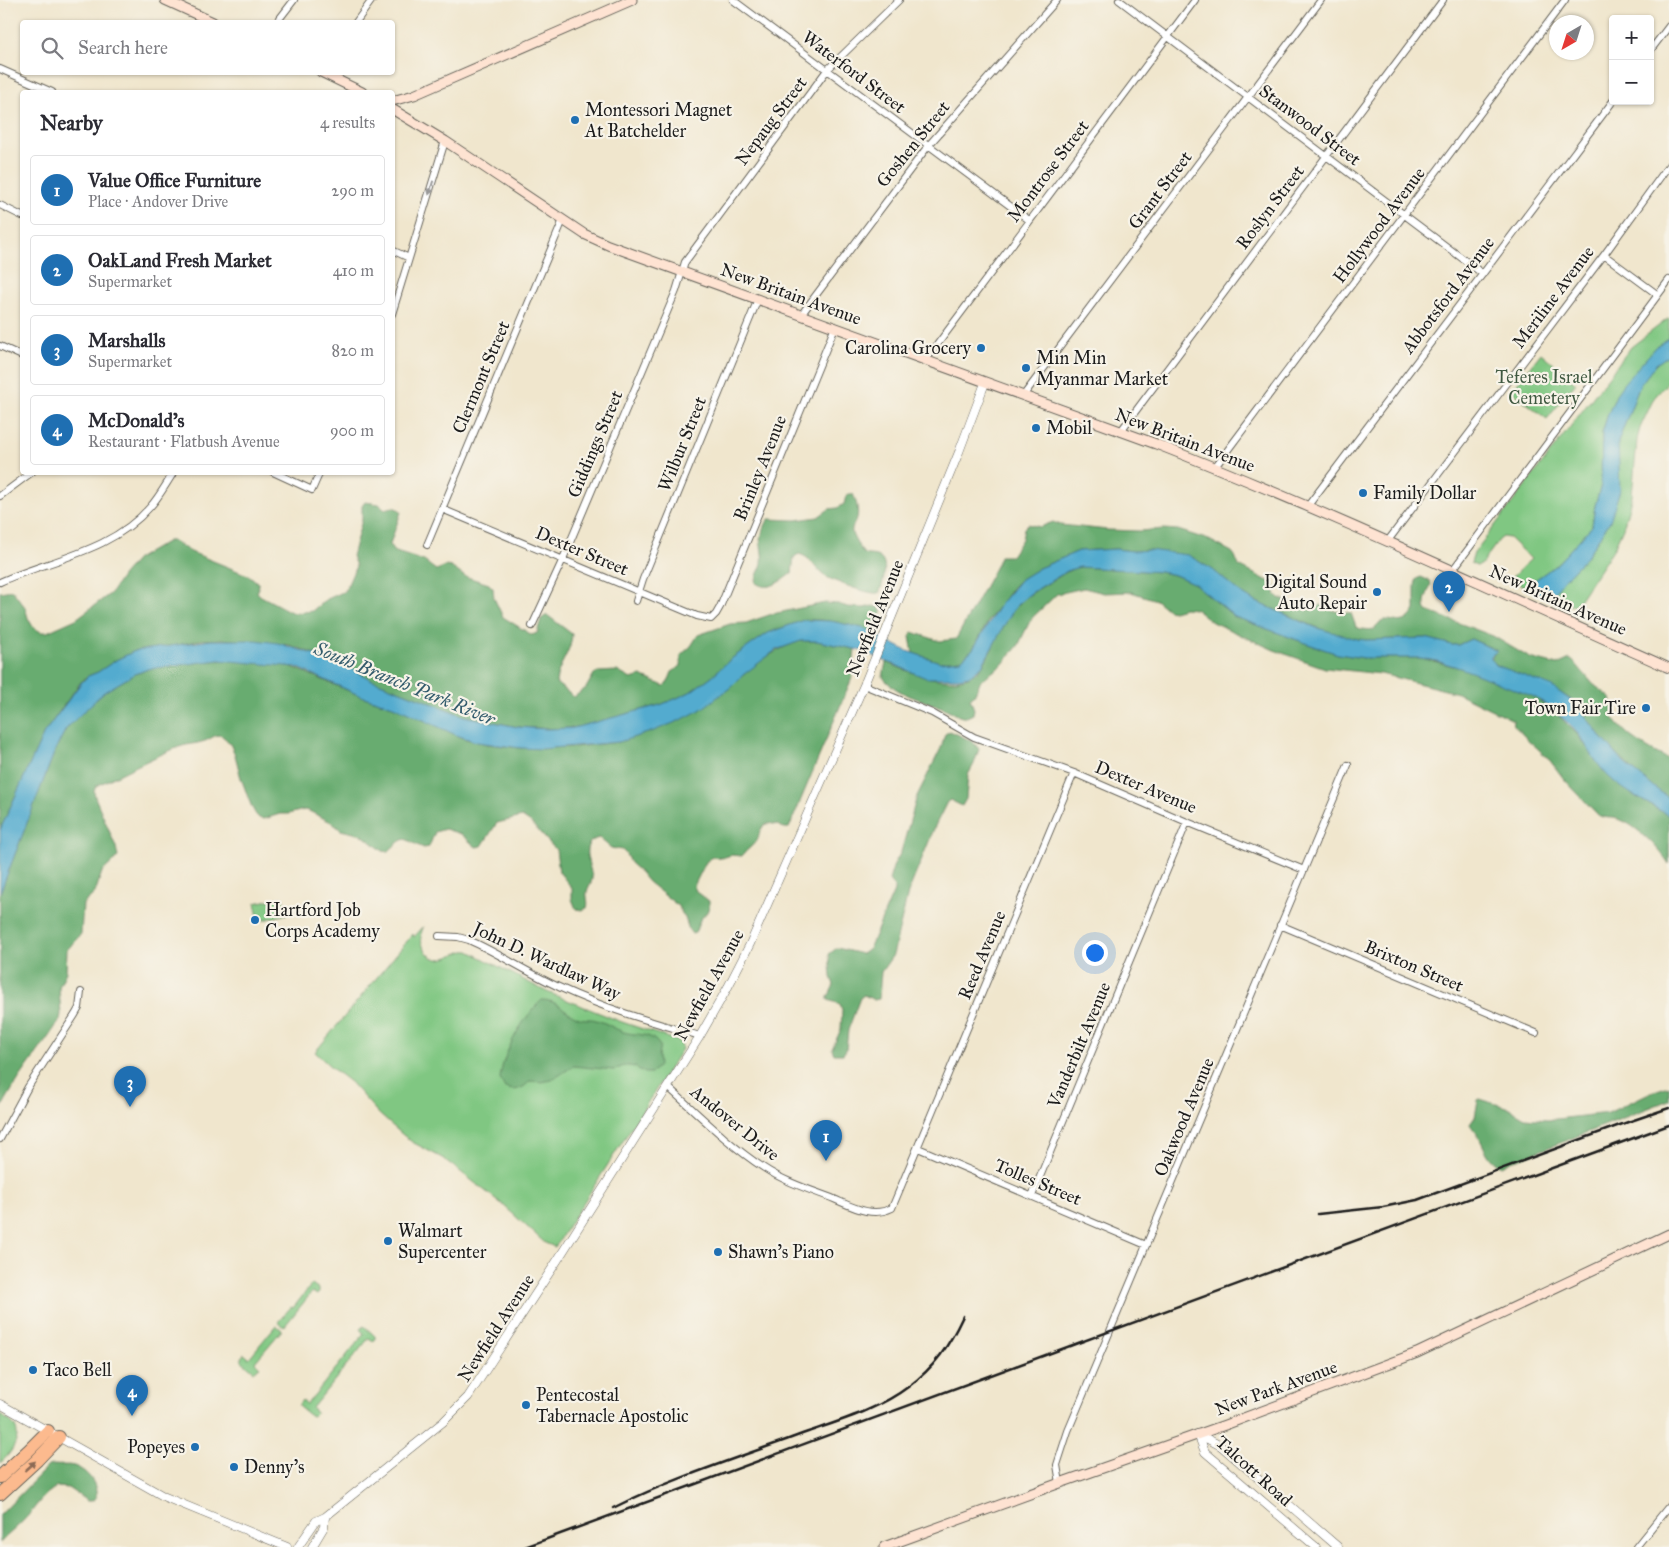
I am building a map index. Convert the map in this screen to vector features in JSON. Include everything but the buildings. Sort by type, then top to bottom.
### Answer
[{"type":"highway","points":[[0,1477],[28,1452],[53,1434]]},
{"type":"highway","points":[[0,1494],[41,1456],[53,1434]]},
{"type":"main road","points":[[164,0],[209,20]]},
{"type":"main road","points":[[395,100],[413,96],[632,0]]},
{"type":"main road","points":[[326,75],[358,90]]},
{"type":"main road","name":"New Britain Avenue","points":[[395,111],[445,141],[584,234],[608,245],[1215,467],[1452,570],[1669,668]]},
{"type":"main road","name":"New Park Avenue","points":[[884,1547],[1417,1353],[1669,1234]]},
{"type":"street","points":[[279,20],[294,0]]},
{"type":"street","points":[[357,20],[372,0]]},
{"type":"street","name":"Waterford Street","points":[[733,0],[1029,220]]},
{"type":"street","name":"Nepaug Street","points":[[681,272],[687,258],[827,70],[899,0]]},
{"type":"street","name":"Goshen Street","points":[[801,315],[928,146],[1057,0]]},
{"type":"street","name":"Stanwood Street","points":[[1119,0],[1483,274]]},
{"type":"street","name":"Montrose Street","points":[[926,361],[1029,220],[1195,0]]},
{"type":"street","name":"Grant Street","points":[[1023,396],[1321,0]]},
{"type":"street","name":"Roslyn Street","points":[[1120,432],[1443,0]]},
{"type":"street","name":"Hollywood Avenue","points":[[1215,467],[1565,0]]},
{"type":"street","points":[[1654,46],[1669,26]]},
{"type":"street","points":[[0,69],[47,90]]},
{"type":"street","name":"Abbotsford Avenue","points":[[1307,507],[1610,105]]},
{"type":"street","points":[[395,304],[445,141]]},
{"type":"street","name":"Meriline Avenue","points":[[1387,542],[1604,255],[1669,165]]},
{"type":"street","points":[[0,205],[20,215]]},
{"type":"street","name":"Clermont Street","points":[[427,545],[562,220]]},
{"type":"street","points":[[395,251],[409,258]]},
{"type":"street","points":[[1604,255],[1658,295]]},
{"type":"street","name":"Giddings Street","points":[[532,626],[563,559],[676,291],[681,272]]},
{"type":"street","points":[[1452,570],[1669,280]]},
{"type":"street","name":"Wilbur Street","points":[[636,602],[758,299]]},
{"type":"street","name":"Brinley Avenue","points":[[711,619],[720,607],[835,327]]},
{"type":"street","points":[[0,346],[20,355]]},
{"type":"street","name":"Newfield Avenue","points":[[298,1547],[316,1520],[325,1517],[442,1423],[468,1397],[700,1036],[750,944],[864,685],[959,452],[985,383]]},
{"type":"street","points":[[1,494],[28,475]]},
{"type":"street","points":[[0,582],[25,570],[97,547],[111,539],[130,526],[150,508],[172,475]]},
{"type":"street","points":[[280,475],[312,490],[319,475]]},
{"type":"street","name":"Dexter Street","points":[[442,509],[697,616],[711,619]]},
{"type":"street","name":"Dexter Avenue","points":[[864,685],[932,713],[974,737],[1074,773],[1304,870]]},
{"type":"street","name":"Oakwood Avenue","points":[[1060,1483],[1057,1466],[1063,1444],[1108,1332],[1348,765]]},
{"type":"street","name":"Reed Avenue","points":[[918,1148],[1074,773]]},
{"type":"street","name":"Vanderbilt Avenue","points":[[1032,1196],[1187,822]]},
{"type":"street","name":"Brixton Street","points":[[1280,925],[1536,1033]]},
{"type":"street","name":"John D. Wardlaw Way","points":[[439,936],[458,937],[469,940],[548,982],[591,1001],[637,1018],[700,1036]]},
{"type":"street","points":[[0,1140],[28,1087],[75,1015],[81,1000],[81,992]]},
{"type":"street","name":"Andover Drive","points":[[668,1087],[728,1140],[764,1168],[782,1178],[865,1212],[882,1212],[892,1208],[918,1148]]},
{"type":"street","name":"Tolles Street","points":[[918,1148],[1146,1245]]},
{"type":"street","points":[[0,1404],[165,1497],[287,1547]]},
{"type":"street","name":"Talcott Road","points":[[1198,1434],[1221,1446],[1338,1547]]},
{"type":"street","name":"Talcott Road","points":[[1198,1434],[1205,1452],[1316,1547]]},
{"type":"street","points":[[1636,1547],[1669,1506]]},
{"type":"street","points":[[312,1547],[324,1527],[325,1517]]},
{"type":"street","points":[[1295,1528],[1304,1518]]},
{"type":"green space","points":[[1669,318],[1669,337],[1658,345],[1617,393],[1608,414],[1602,433],[1601,485],[1592,526],[1556,565],[1525,587],[1512,581],[1511,578],[1531,559],[1509,538],[1503,537],[1499,540],[1481,565],[1476,566],[1471,563],[1474,553],[1631,347]]},
{"type":"green space","name":"Teferes Israel Cemetery","points":[[1541,353],[1576,383],[1547,419],[1511,391]]},
{"type":"green space","points":[[1669,355],[1669,381],[1654,398],[1640,428],[1637,440],[1632,496],[1623,528],[1614,548],[1576,605],[1566,605],[1557,602],[1551,598],[1561,583],[1587,556],[1610,521],[1618,442],[1640,385],[1656,364]]},
{"type":"green space","points":[[848,494],[853,494],[858,515],[852,531],[854,538],[864,554],[878,557],[883,561],[885,570],[879,593],[859,590],[828,578],[807,558],[799,554],[794,557],[792,573],[784,579],[770,586],[756,583],[762,560],[760,538],[769,519],[796,520],[818,517],[829,509],[837,508],[844,504]]},
{"type":"green space","points":[[365,502],[379,504],[385,509],[393,507],[400,510],[401,512],[390,544],[393,551],[424,561],[436,570],[446,566],[451,567],[464,576],[489,584],[493,588],[494,598],[503,617],[532,635],[537,633],[541,619],[547,615],[572,634],[570,647],[559,670],[556,683],[574,697],[586,688],[594,674],[598,672],[617,671],[631,679],[641,676],[664,686],[672,672],[681,666],[681,655],[691,646],[698,635],[730,624],[746,623],[772,614],[825,603],[848,607],[879,607],[882,612],[872,631],[836,622],[804,620],[768,633],[731,659],[690,692],[675,699],[660,705],[579,727],[557,729],[518,727],[464,716],[370,679],[342,663],[289,645],[222,639],[200,640],[135,651],[88,676],[80,683],[44,733],[0,830],[0,592],[12,590],[25,607],[33,627],[41,632],[47,632],[76,619],[111,593],[137,559],[168,541],[173,541],[191,552],[250,576],[258,583],[259,588],[257,592],[261,596],[291,612],[312,611],[325,600],[345,591],[356,566],[352,556],[362,520],[362,506]]},
{"type":"green space","points":[[1053,522],[1061,525],[1108,530],[1178,530],[1209,540],[1232,552],[1239,566],[1274,584],[1275,594],[1279,598],[1311,610],[1321,605],[1335,611],[1351,613],[1356,627],[1361,629],[1374,630],[1383,621],[1401,622],[1410,617],[1415,610],[1416,579],[1421,577],[1428,580],[1431,584],[1425,601],[1427,611],[1493,636],[1530,658],[1557,665],[1570,659],[1576,664],[1593,684],[1611,698],[1612,716],[1623,730],[1645,747],[1669,759],[1669,798],[1649,784],[1615,752],[1570,699],[1551,688],[1512,673],[1494,663],[1491,659],[1496,650],[1471,639],[1458,645],[1426,638],[1366,640],[1323,630],[1254,601],[1238,591],[1213,570],[1193,558],[1149,550],[1079,551],[1039,568],[1021,579],[989,620],[973,649],[961,660],[940,662],[913,653],[910,637],[912,632],[940,641],[956,639],[1000,556],[1011,556],[1022,539],[1024,528],[1028,524],[1040,527]]},
{"type":"green space","points":[[1080,567],[1160,572],[1175,575],[1195,584],[1235,617],[1308,644],[1338,654],[1364,658],[1421,658],[1465,669],[1536,698],[1557,714],[1577,734],[1608,776],[1633,795],[1669,816],[1669,864],[1653,844],[1632,826],[1618,819],[1598,815],[1564,779],[1548,758],[1514,725],[1513,720],[1457,693],[1381,674],[1325,668],[1274,650],[1212,622],[1195,609],[1168,610],[1156,600],[1131,592],[1104,593],[1084,588],[1057,594],[1033,617],[1018,646],[1001,666],[981,680],[974,695],[970,698],[974,709],[973,714],[968,717],[960,716],[904,693],[889,684],[883,677],[886,662],[922,676],[936,679],[962,679],[974,674],[983,665],[1004,624],[1021,602],[1036,590],[1066,572]]},
{"type":"green space","points":[[801,641],[817,641],[855,649],[852,678],[789,828],[774,824],[763,826],[758,838],[742,856],[712,857],[706,862],[694,886],[696,891],[709,901],[709,907],[700,920],[695,933],[692,934],[677,905],[648,882],[630,863],[622,850],[611,848],[599,838],[589,844],[587,849],[592,878],[587,892],[587,908],[582,910],[576,909],[572,899],[572,888],[559,872],[556,850],[531,823],[522,817],[497,823],[482,846],[476,847],[461,834],[445,829],[435,832],[429,847],[424,848],[409,840],[403,840],[388,852],[383,851],[362,835],[341,830],[331,822],[309,811],[304,810],[280,814],[264,819],[259,818],[249,801],[233,750],[227,740],[220,735],[169,751],[96,786],[94,791],[95,797],[116,847],[118,857],[102,872],[95,893],[83,904],[81,934],[67,950],[66,972],[59,987],[60,1020],[21,1076],[0,1111],[0,893],[56,748],[66,729],[104,692],[133,675],[148,669],[225,660],[290,666],[361,696],[393,706],[466,739],[520,748],[574,747],[619,742],[730,688],[745,673],[772,654]]},
{"type":"green space","points":[[950,731],[972,741],[979,749],[968,775],[966,799],[962,806],[950,800],[947,802],[908,893],[893,955],[881,972],[879,999],[874,1000],[864,995],[860,998],[848,1030],[846,1050],[843,1054],[834,1054],[832,1049],[841,1029],[842,1010],[840,1004],[828,1000],[834,985],[831,977],[829,954],[837,948],[862,954],[869,949],[894,891],[894,886],[889,880],[894,864],[901,852],[917,796],[941,748],[945,734]]},
{"type":"green space","points":[[283,897],[287,914],[259,921],[255,903]]},
{"type":"green space","points":[[424,926],[421,934],[422,943],[429,955],[435,958],[446,958],[463,951],[469,951],[547,992],[622,1022],[681,1042],[682,1049],[555,1247],[545,1243],[502,1204],[444,1159],[403,1135],[379,1114],[350,1082],[315,1052],[413,934],[414,937]]},
{"type":"green space","points":[[542,1000],[552,1002],[579,1018],[594,1019],[626,1033],[652,1038],[660,1046],[659,1066],[651,1073],[645,1073],[629,1066],[614,1070],[573,1066],[552,1080],[530,1081],[522,1088],[515,1090],[505,1088],[500,1079],[509,1048],[521,1026]]},
{"type":"green space","points":[[1669,1086],[1669,1100],[1502,1166],[1493,1161],[1470,1124],[1475,1117],[1478,1100],[1480,1099],[1506,1107],[1525,1118],[1548,1120],[1608,1113],[1651,1092]]},
{"type":"green space","points":[[312,1284],[319,1289],[319,1293],[317,1295],[312,1292],[284,1327],[278,1322],[291,1307],[293,1308]]},
{"type":"green space","points":[[276,1325],[282,1330],[255,1362],[260,1367],[254,1371],[242,1361],[241,1357],[244,1354],[249,1358]]},
{"type":"green space","points":[[364,1326],[375,1336],[375,1340],[373,1341],[369,1338],[312,1408],[316,1413],[313,1416],[309,1415],[299,1407],[299,1404],[302,1400],[307,1404],[364,1334],[360,1329]]},
{"type":"green space","points":[[0,1415],[14,1425],[17,1435],[14,1446],[8,1456],[0,1463]]},
{"type":"green space","points":[[72,1465],[84,1471],[94,1483],[96,1498],[92,1501],[87,1501],[68,1488],[57,1487],[44,1497],[0,1543],[0,1515],[48,1466]]},
{"type":"water","points":[[1669,337],[1669,355],[1656,364],[1640,385],[1618,442],[1620,490],[1610,521],[1587,556],[1561,583],[1551,599],[1524,588],[1556,565],[1592,526],[1601,485],[1602,433],[1608,414],[1623,384],[1658,345]]},
{"type":"water","points":[[1149,550],[1188,555],[1213,570],[1238,591],[1254,601],[1317,628],[1357,639],[1426,638],[1458,645],[1471,639],[1497,651],[1491,656],[1496,665],[1551,686],[1581,710],[1624,763],[1669,798],[1669,816],[1629,793],[1608,776],[1572,727],[1551,708],[1532,696],[1464,669],[1435,661],[1421,658],[1364,658],[1338,654],[1308,644],[1235,617],[1195,584],[1175,575],[1160,572],[1080,567],[1069,570],[1031,593],[1018,604],[982,666],[969,676],[959,678],[926,678],[859,650],[817,641],[801,641],[776,650],[700,710],[651,732],[619,742],[542,749],[477,742],[456,735],[393,706],[361,696],[296,667],[219,660],[148,669],[133,675],[104,692],[66,729],[56,748],[0,893],[0,830],[44,733],[88,676],[135,651],[211,640],[256,640],[278,643],[342,663],[370,679],[464,716],[518,727],[573,728],[660,705],[690,692],[731,659],[768,633],[804,620],[831,621],[863,628],[907,651],[940,662],[961,660],[973,649],[1001,603],[1021,579],[1039,568],[1079,551]]},
{"type":"railway","points":[[1318,1214],[1383,1207],[1417,1200],[1669,1108]]},
{"type":"railway","points":[[525,1547],[1669,1125]]},
{"type":"railway","points":[[613,1508],[685,1477],[847,1418],[885,1402],[908,1387],[934,1364],[947,1346],[963,1316]]},
{"type":"place","name":"Montessori Magnet At Batchelder","points":[[575,120]]},
{"type":"place","name":"Carolina Grocery","points":[[981,348]]},
{"type":"place","name":"Min Min Myanmar Market","points":[[1026,368]]},
{"type":"place","name":"Mobil","points":[[1036,428]]},
{"type":"place","name":"Family Dollar","points":[[1363,493]]},
{"type":"place","name":"Digital Sound Auto Repair","points":[[1377,592]]},
{"type":"place","name":"OakLand Fresh Market","points":[[1449,612]]},
{"type":"place","name":"Town Fair Tire","points":[[1646,708]]},
{"type":"place","name":"Hartford Job Corps Academy","points":[[255,920]]},
{"type":"place","name":"Marshalls","points":[[130,1107]]},
{"type":"place","name":"Value Office Furniture","points":[[826,1161]]},
{"type":"place","name":"Walmart Supercenter","points":[[388,1241]]},
{"type":"place","name":"Shawn's Piano","points":[[718,1252]]},
{"type":"place","name":"Taco Bell","points":[[33,1370]]},
{"type":"place","name":"Pentecostal Tabernacle Apostolic","points":[[526,1405]]},
{"type":"place","name":"McDonald's","points":[[132,1416]]},
{"type":"place","name":"Popeyes","points":[[195,1447]]},
{"type":"place","name":"Denny's","points":[[234,1467]]},
{"type":"water label","name":"South Branch Park River","points":[[405,683]]}]
